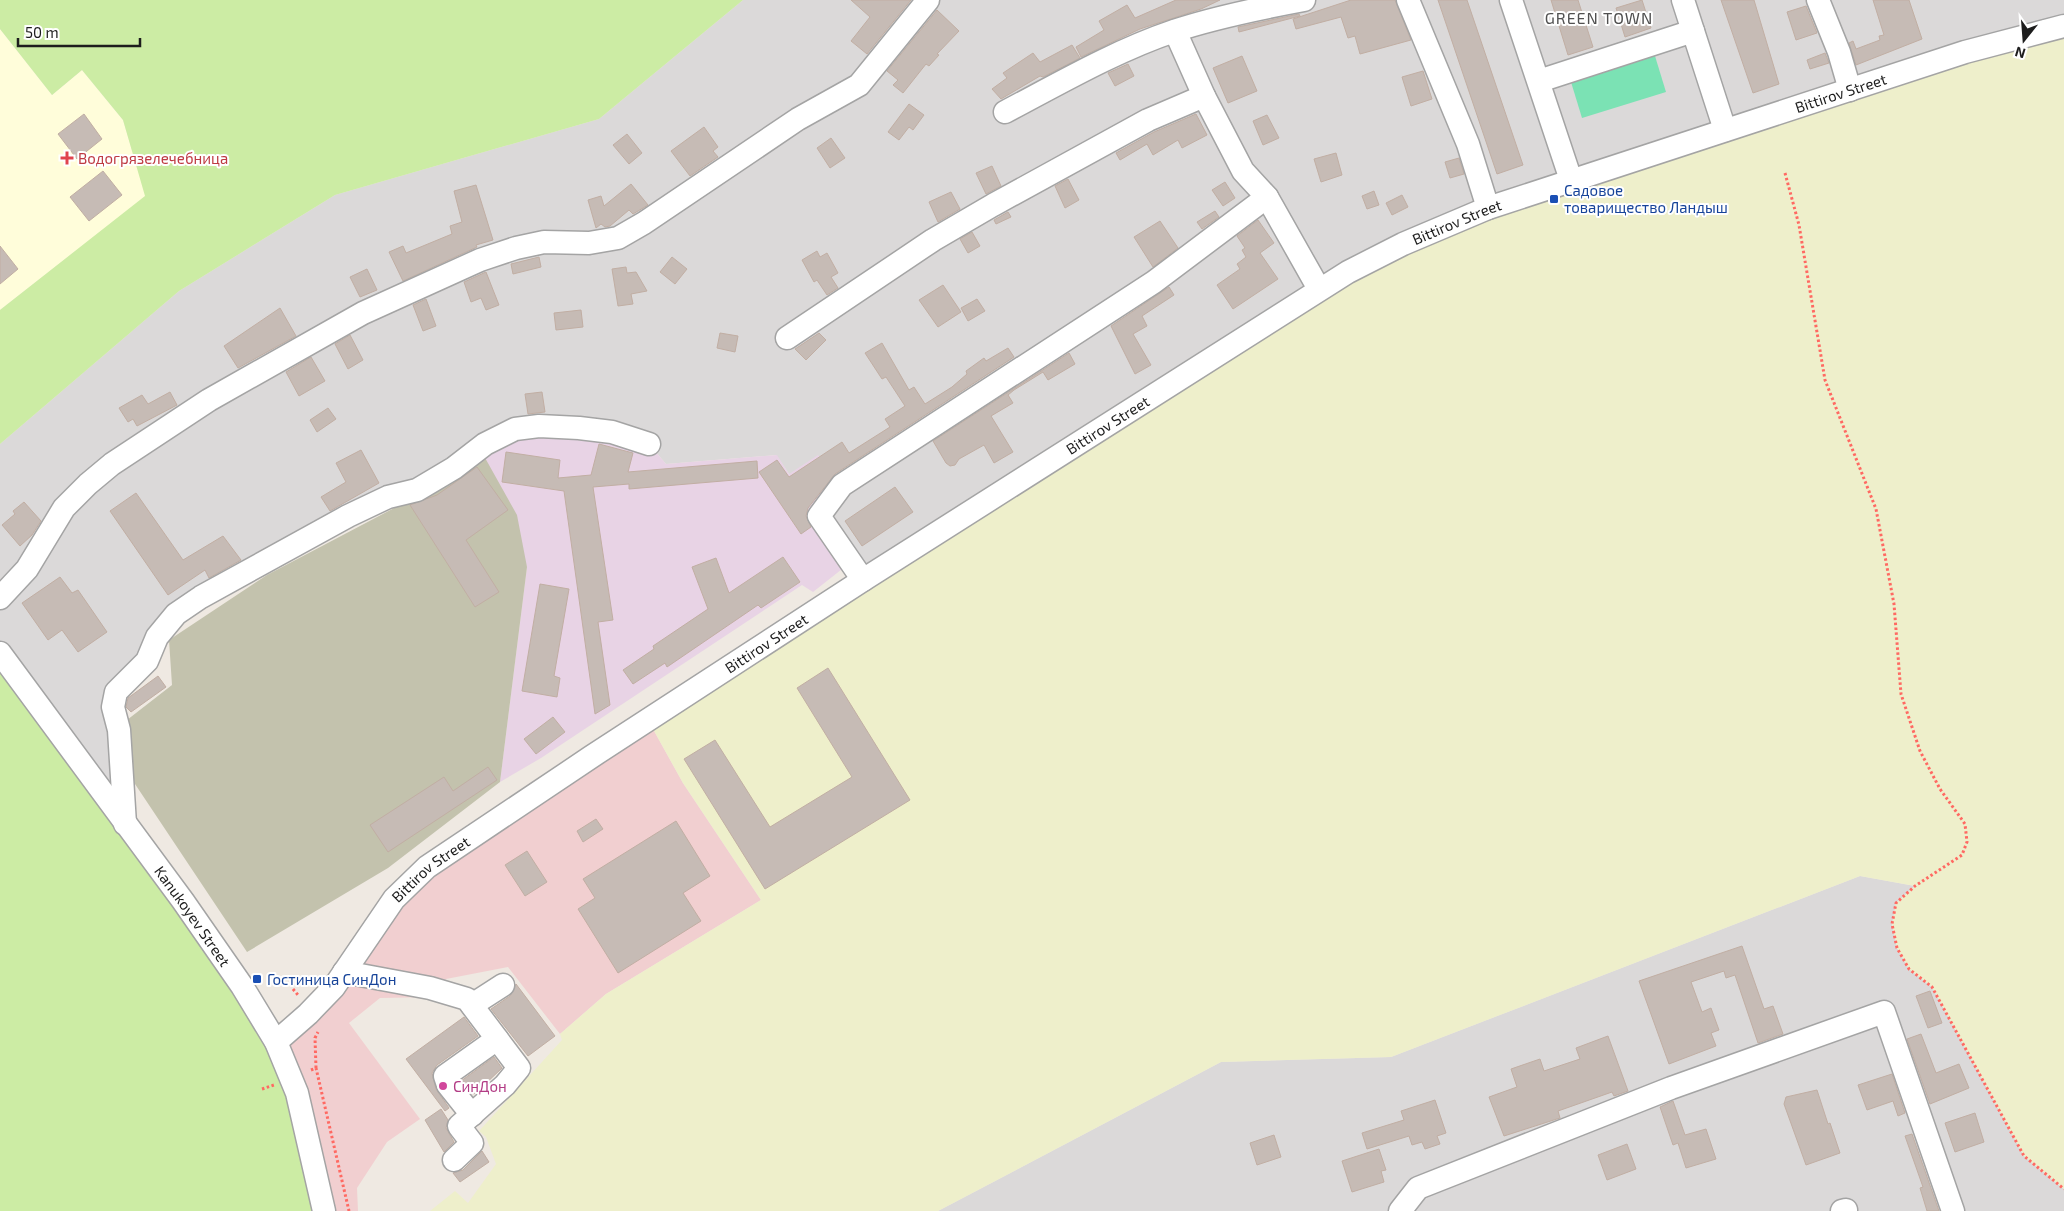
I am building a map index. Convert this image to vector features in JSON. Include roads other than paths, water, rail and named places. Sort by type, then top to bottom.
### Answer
[{"type":"street","points":[[0,598],[27,568],[64,508],[88,484],[112,464],[209,400],[363,313],[480,260],[516,248],[544,242],[589,243],[618,238],[644,223],[798,120],[859,85],[928,0]]},
{"type":"street","points":[[1005,112],[1119,52],[1175,30],[1254,10],[1304,0]]},
{"type":"street","points":[[1408,0],[1468,144],[1488,208]]},
{"type":"street","points":[[1511,0],[1571,180]]},
{"type":"street","points":[[1684,0],[1725,130]]},
{"type":"street","points":[[1818,0],[1839,52],[1850,90]]},
{"type":"street","name":"Bittirov Street","points":[[276,1042],[314,1008],[344,972],[394,899],[427,868],[591,757],[863,580],[1319,289],[1403,244],[1488,208],[1965,52],[2064,26]]},
{"type":"street","points":[[1175,30],[1204,96],[1243,171],[1267,197],[1319,289]]},
{"type":"street","points":[[1539,81],[1693,31]]},
{"type":"street","points":[[787,338],[933,240],[993,204],[1148,120],[1204,96]]},
{"type":"street","points":[[863,580],[819,516],[842,485],[1154,282],[1267,197]]},
{"type":"street","points":[[124,824],[119,730],[113,707],[116,692],[147,661],[157,638],[176,614],[208,592],[348,516],[388,497],[417,490],[454,468],[485,444],[515,429],[539,426],[579,428],[612,432],[649,444]]},
{"type":"street","name":"Kanukoyev Street","points":[[0,653],[124,824],[183,901],[237,978],[276,1042],[297,1093],[324,1211]]},
{"type":"street","points":[[344,972],[430,988],[467,998],[519,1068],[505,1084],[459,1126],[472,1143],[454,1160]]},
{"type":"street","points":[[472,1005],[504,985]]},
{"type":"street","points":[[1400,1211],[1418,1188],[1671,1088],[1884,1012],[1953,1211]]},
{"type":"street","points":[[472,1115],[448,1085],[445,1076],[497,1039]]},
{"type":"place","name":"Водогрязелечебница","points":[[67,158]]},
{"type":"place","name":"Садовое товарищество Ландыш","points":[[1554,199]]},
{"type":"place","name":"Гостиница СинДон","points":[[257,979]]},
{"type":"place","name":"СинДон","points":[[443,1086]]},
{"type":"district","name":"GREEN TOWN","points":[[1599,17]]}]
